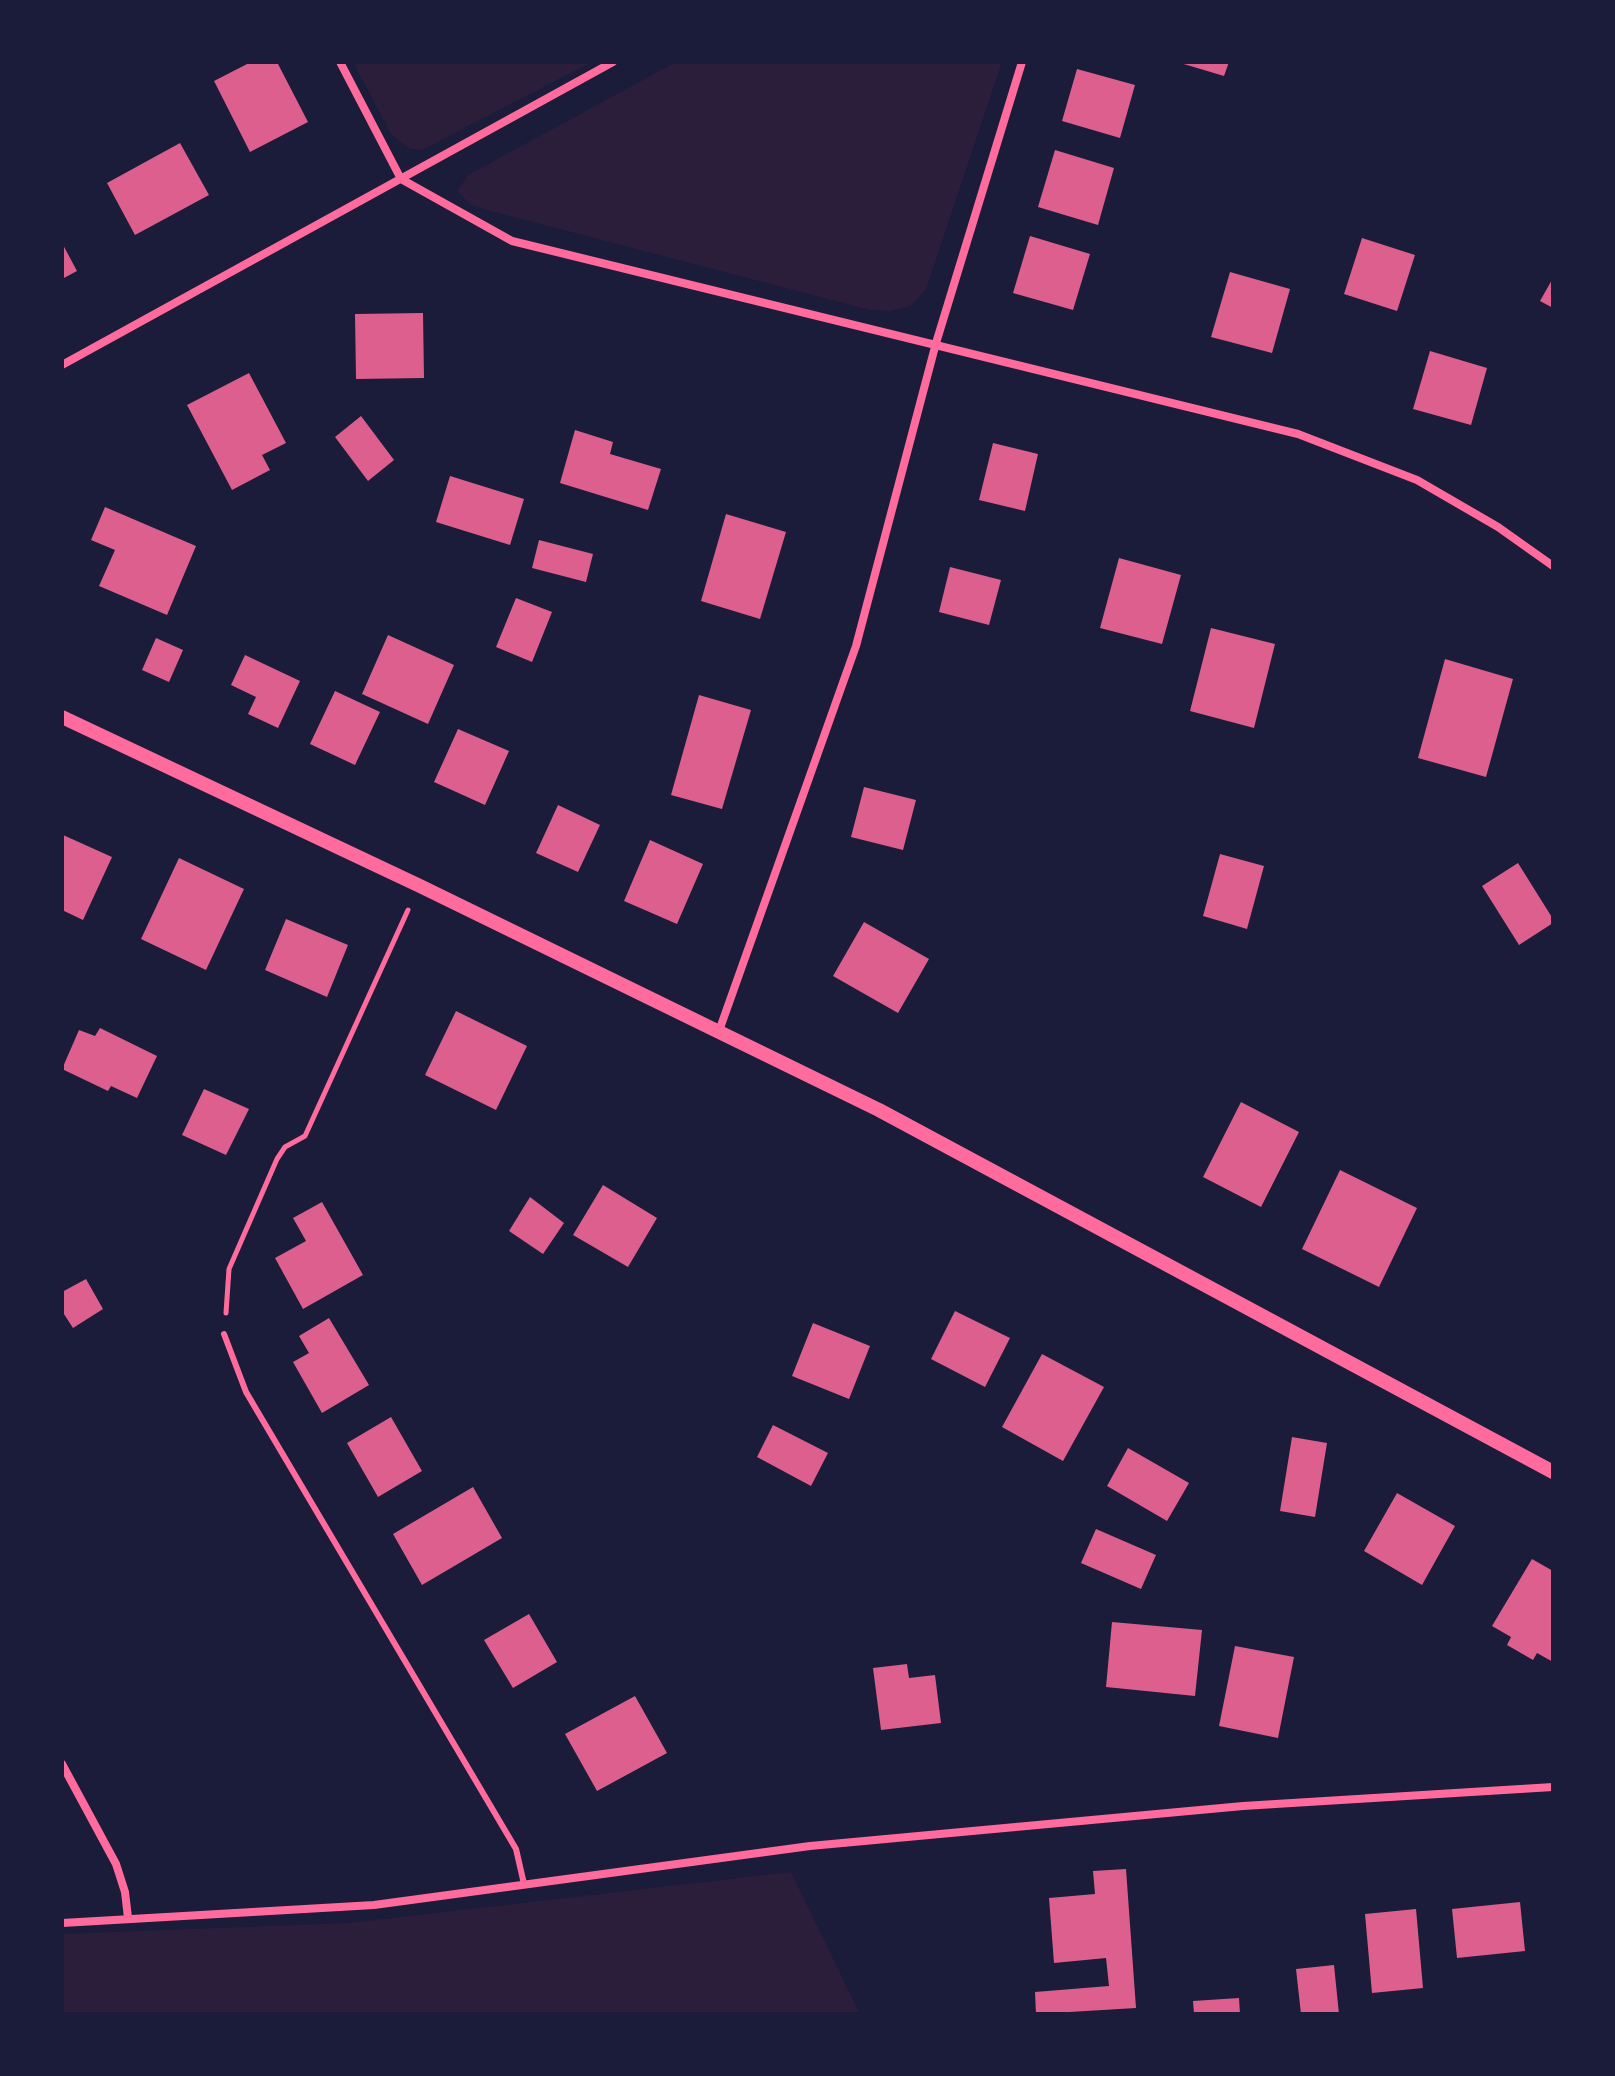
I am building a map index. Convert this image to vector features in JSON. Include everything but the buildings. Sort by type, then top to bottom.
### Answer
[{"type":"street","points":[[340,62],[401,179],[512,241],[1298,434],[1417,480],[1498,527],[1553,566]]},
{"type":"street","points":[[62,365],[613,62]]},
{"type":"street","points":[[719,1031],[856,646],[936,343],[1022,62]]},
{"type":"street","points":[[62,717],[719,1031],[1064,1207],[1553,1472]]},
{"type":"street","points":[[62,1764],[116,1864],[125,1892],[128,1918]]},
{"type":"street","points":[[62,1923],[374,1905],[810,1846],[1243,1806],[1553,1787]]},
{"type":"lane","points":[[224,1334],[254,1405],[516,1849],[524,1884]]},
{"type":"path","points":[[224,1334],[229,1269],[277,1159],[285,1147],[305,1136],[420,886]]},
{"type":"shaded area","points":[[353,62],[592,62],[422,150],[410,149],[391,134]]},
{"type":"shaded area","points":[[676,62],[1002,62],[926,289],[911,306],[891,311],[870,310],[487,210],[471,205],[457,191],[468,175]]},
{"type":"shaded area","points":[[791,1872],[860,2014],[62,2014],[62,1934],[349,1923]]}]
